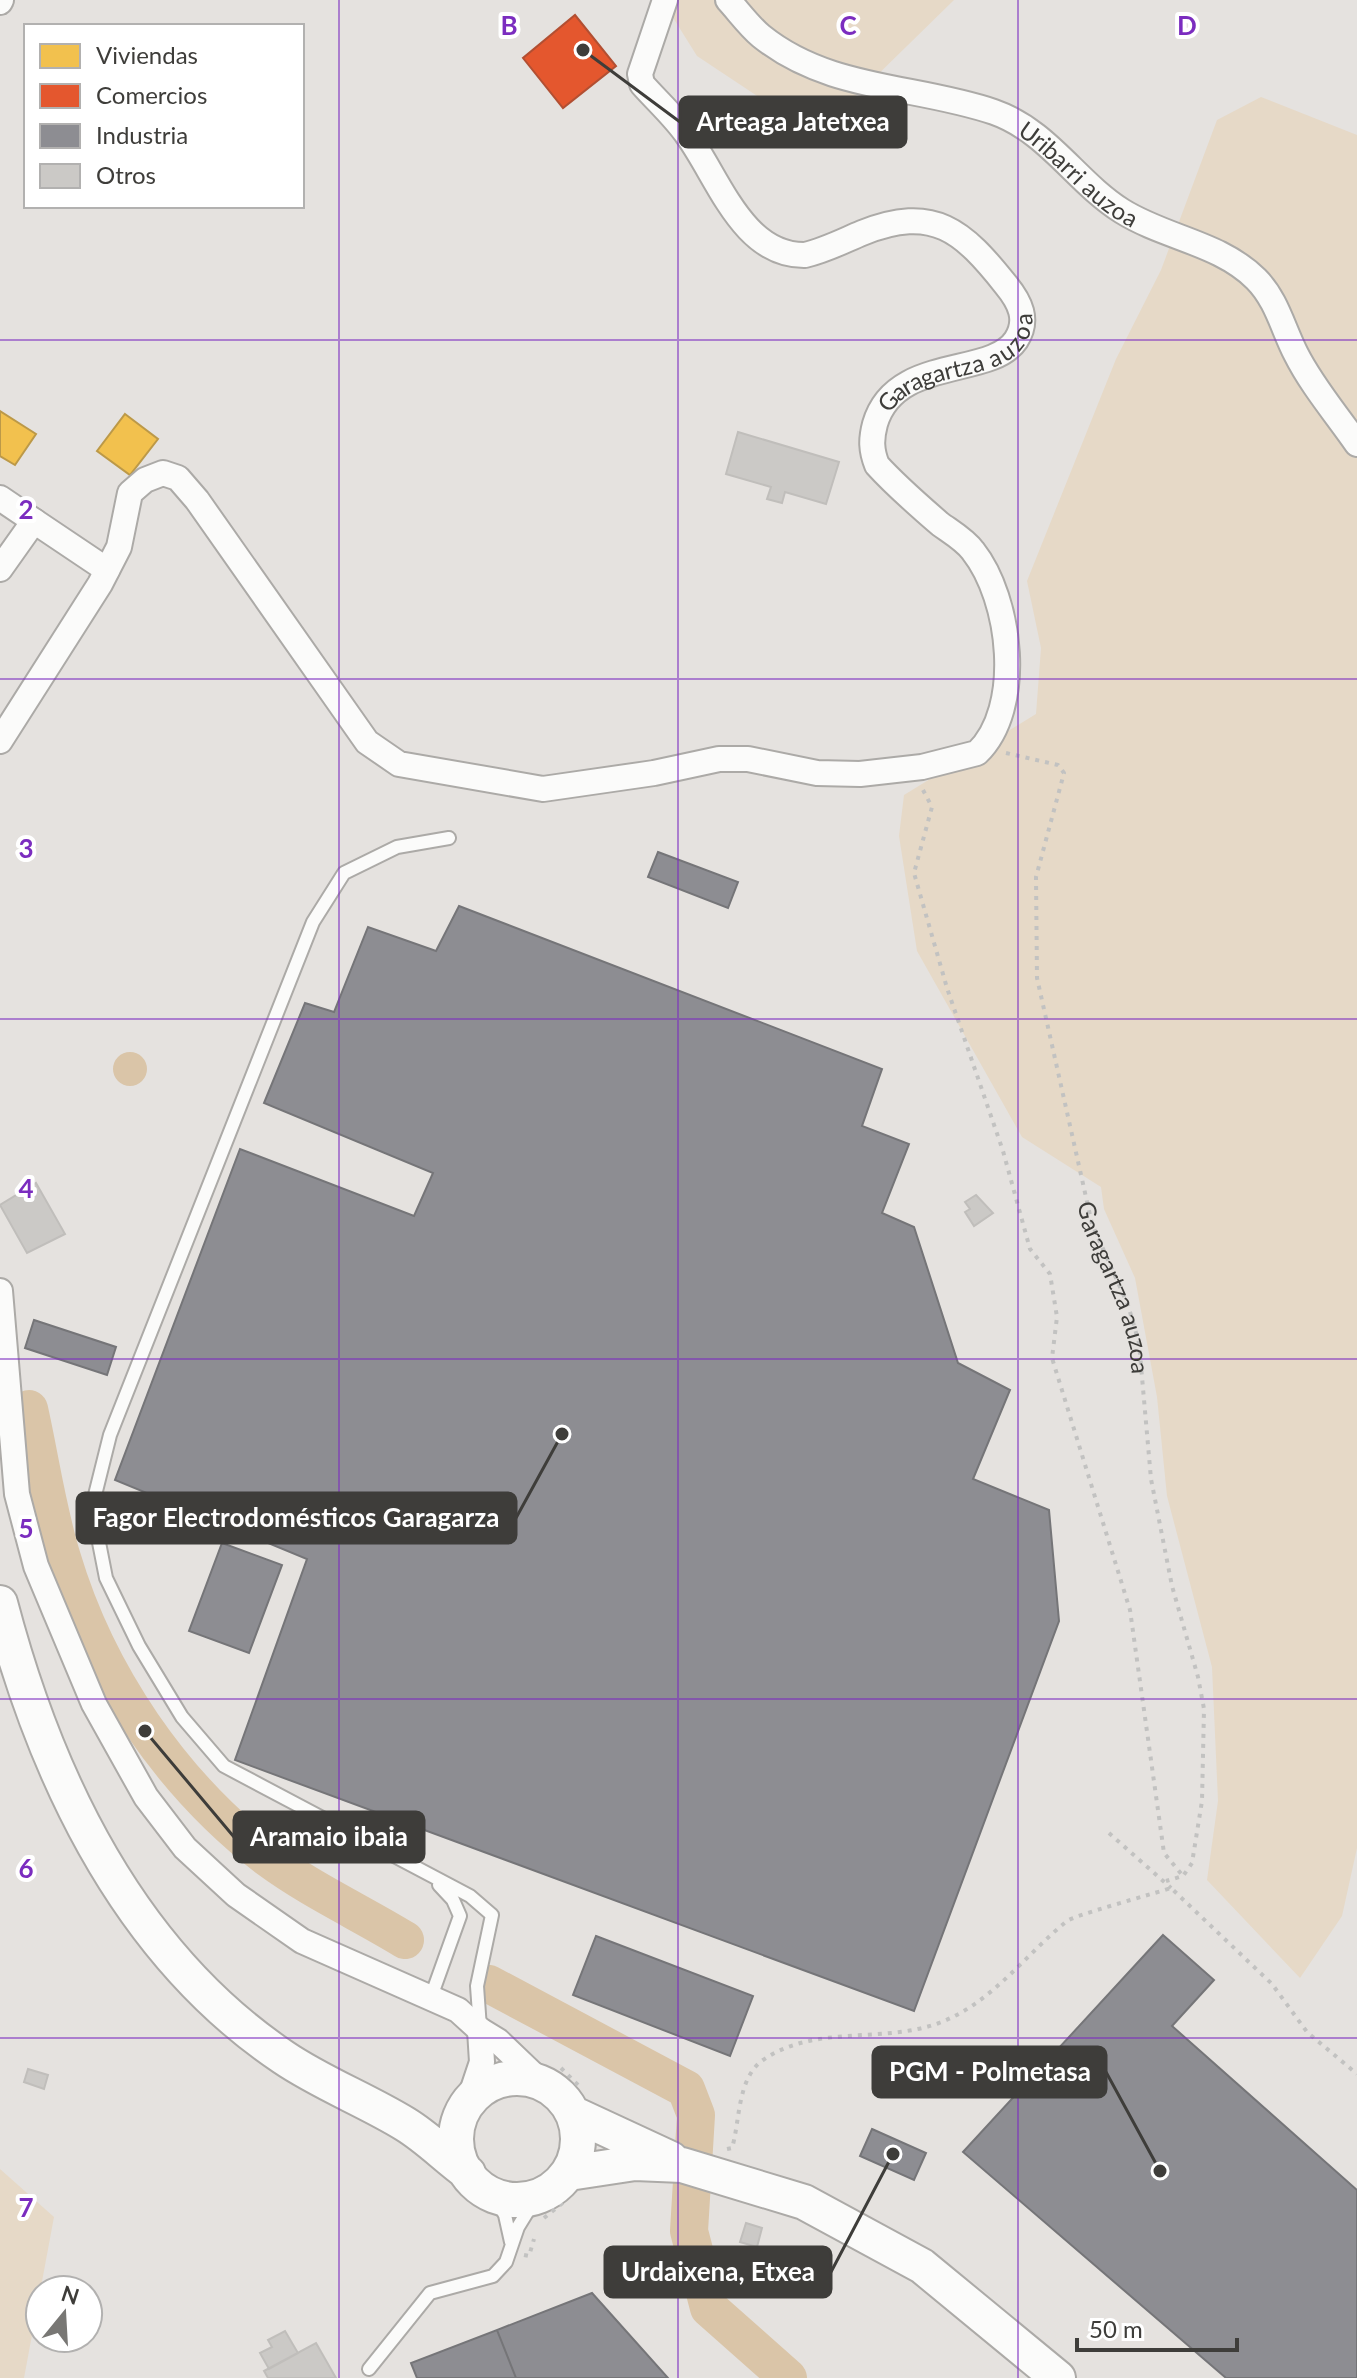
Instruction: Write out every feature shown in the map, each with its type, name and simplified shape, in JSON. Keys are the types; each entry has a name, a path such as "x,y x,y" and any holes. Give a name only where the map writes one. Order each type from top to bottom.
{"main road":[{"path":"0,1603 18,1671 39,1729 62,1782 117,1887 189,1980 283,2058 381,2110 428,2140 480,2183 523,2200 537,2210 557,2186 635,2163 724,2164 804,2202 922,2266 1058,2378"},
{"path":"480,2183 456,2144 465,2108 488,2084 548,2073 558,2093 578,2101 681,2164"},
{"path":"572,2184 579,2133 578,2101"},
{"path":"381,2110 419,2117 465,2108"}],"street":[{"name":"Garagartza auzoa","path":"665,0 643,63 642,84 687,134 760,242 792,255 805,255 883,227 908,221 933,222 963,237 1016,297 1023,314 1022,328 1007,351 914,380 891,395 878,415 872,436 871,451 877,465 971,548 988,572 999,601 1006,674 1002,702 996,728 977,753"},
{"name":"Uribarri auzoa","path":"728,0 760,35 825,73 995,113 1032,130 1120,210 1236,262 1258,281 1278,311 1297,355 1357,444"},
{"path":"0,741 107,570 119,547 130,493 145,480 163,473 178,478 240,559 367,742 399,764 543,789 736,758 817,773 860,774 911,769 977,753"},
{"path":"0,498 107,570"},
{"path":"0,569 34,521"},
{"path":"0,1291 17,1494 36,1566 94,1704 146,1797 185,1848 236,1895 302,1941 458,2010 480,2030 548,2073"},
{"path":"465,2108 482,2062 480,2030"}],"lane":[{"path":"449,838 397,847 344,873 313,922 110,1435 92,1507 106,1578 139,1646 182,1717 224,1766 470,1896 492,1915 477,1986 480,2030"},
{"path":"431,1997 460,1916 453,1900 435,1879"},
{"path":"480,2183 505,2215 510,2247"},
{"path":"369,2369 430,2293 493,2276 506,2262 510,2247 537,2210"}],"path":[{"name":"Garagartza auzoa","path":"977,753 1038,759 1058,765 1064,773 1036,877 1037,978 1092,1224 1128,1305 1139,1343 1153,1494 1172,1586 1200,1687 1205,1749 1202,1801 1192,1863 1183,1876"},
{"path":"911,769 932,807 914,873 947,988 1003,1151 1030,1249 1050,1274 1057,1317 1052,1358 1130,1610 1164,1853 1183,1876 1166,1881"},
{"path":"1109,1833 1166,1881 1272,1984 1307,2032 1357,2074"},
{"path":"724,2164 738,2129 737,2104 760,2061 802,2040 868,2035 939,2023 987,1995 1070,1919 1171,1888"},
{"path":"548,2073 578,2101"},
{"path":"537,2210 572,2184"},
{"path":"510,2247 529,2256 536,2232"}],"shaded area":[{"path":"662,0 954,0 816,135 697,56"},
{"path":"1261,97 1357,135 1357,1848 1342,1916 1300,1978 1207,1880 1218,1801 1212,1667 1167,1496 1157,1397 1135,1278 1104,1209 1101,1187 1022,1137 917,951 899,836 904,795 1036,714 1041,648 1027,581 1116,359 1161,270 1217,120"},
{"path":"130,1052 142,1057 147,1069 142,1081 130,1086 118,1081 113,1069 118,1057"},
{"path":"0,2169 54,2217 43,2274 24,2274 24,2354 28,2354 24,2378 0,2378"}],"building: Viviendas":[{"path":"0,411 36,434 15,465 0,456"},
{"path":"125,414 158,439 130,475 97,451"}],"building: Comercios":[{"path":"575,15 616,66 563,108 523,58"}],"building: Industria":[{"path":"658,852 738,882 728,908 648,877"},
{"path":"459,906 882,1069 862,1126 909,1144 882,1213 914,1227 958,1363 1010,1390 973,1479 1049,1510 1059,1621 914,2011 235,1760 307,1559 115,1480 240,1149 414,1216 433,1173 264,1103 305,1003 334,1012 368,927 436,951"},
{"path":"34,1320 116,1347 107,1375 25,1348"},
{"path":"222,1543 282,1565 249,1653 189,1631"},
{"path":"1163,1935 1214,1980 1172,2026 1357,2190 1357,2378 1226,2378 963,2152"},
{"path":"596,1936 753,1996 730,2056 573,1995"},
{"path":"872,2129 926,2153 914,2180 860,2156"},
{"path":"592,2293 668,2378 516,2378 497,2330"},
{"path":"497,2330 516,2378 417,2378 411,2363"}],"building: Otros":[{"path":"738,432 839,462 826,504 785,492 782,503 767,499 771,487 726,474"},
{"path":"36,1183 65,1234 27,1253 0,1205"},
{"path":"976,1195 993,1213 974,1226 965,1212 970,1209 965,1202"},
{"path":"28,2069 48,2075 44,2089 24,2082"},
{"path":"746,2223 762,2228 757,2247 740,2242"},
{"path":"285,2331 298,2353 269,2369 260,2353 272,2347 268,2340"},
{"path":"316,2343 336,2378 268,2378 264,2371"}],"waterway":[{"path":"29,1409 52,1521 77,1601 95,1644 142,1725 201,1797 269,1859 405,1940"},
{"path":"489,1984 686,2089 696,2115 689,2231 709,2308 788,2378"}],"place":[{"name":"Arteaga Jatetxea","path":"583,50"},
{"name":"Fagor Electrodomésticos Garagarza","path":"562,1434"},
{"name":"Aramaio ibaia","path":"145,1731"},
{"name":"Urdaixena, Etxea","path":"893,2154"},
{"name":"PGM - Polmetasa","path":"1160,2171"}]}
